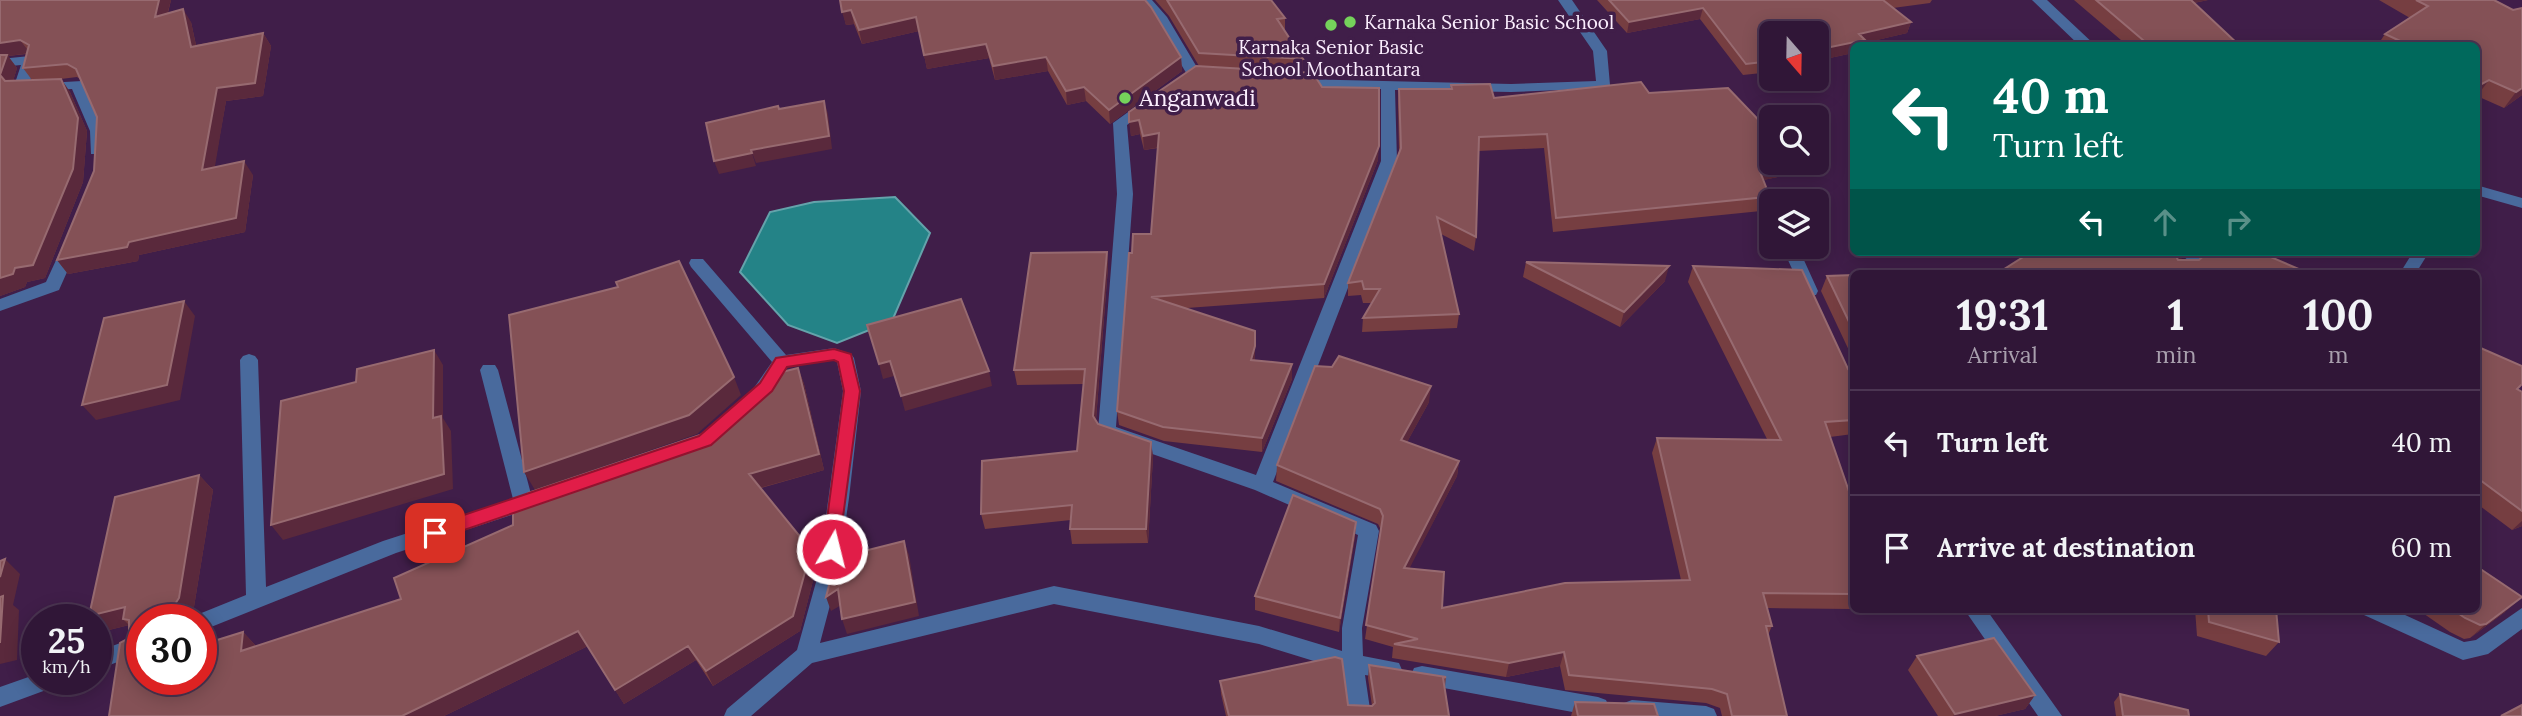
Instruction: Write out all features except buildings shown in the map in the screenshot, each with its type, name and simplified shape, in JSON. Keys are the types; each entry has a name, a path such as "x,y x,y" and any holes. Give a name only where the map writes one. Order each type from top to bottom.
{"street":[{"path":"1145,0 1160,17 1188,76 1219,75"},
{"path":"1283,81 1511,88 1603,85 1600,51 1565,0"},
{"path":"2039,0 2085,42"},
{"path":"0,63 30,60 20,89 77,84 97,131 94,170"},
{"path":"1262,485 1389,161 1388,85"},
{"path":"1162,94 1120,123 1125,194 1107,430 1262,485 1369,531 1352,628 1353,664 1360,716"},
{"path":"2480,191 2522,203"},
{"path":"0,305 53,286 77,227"},
{"path":"2180,270 2199,256"},
{"path":"1795,259 1817,306"},
{"path":"697,263 782,362"},
{"path":"746,405 766,387 782,362 834,354 845,358 852,391 828,575 806,655"},
{"path":"249,360 256,602"},
{"path":"489,370 524,504"},
{"path":"217,616 390,547 563,491"},
{"path":"735,716 806,655 1054,595 1259,635 1353,664 1490,686 1574,705 1706,716"},
{"path":"1978,613 2051,716"},
{"path":"2380,613 2463,651 2481,648 2522,617"},
{"path":"0,697 21,689"}],"shaded area":[{"path":"895,197 930,233 892,321 837,343 788,325 740,272 770,212 814,202"}],"place":[{"name":"Karnaka Senior Basic School","path":"1350,22"},
{"name":"Karnaka Senior Basic School Moothantara","path":"1331,25"},
{"name":"Anganwadi","path":"1125,98"}],"route":[{"path":"435,533 705,440 766,387 782,362 834,354 845,358 852,391 832,549"}]}
